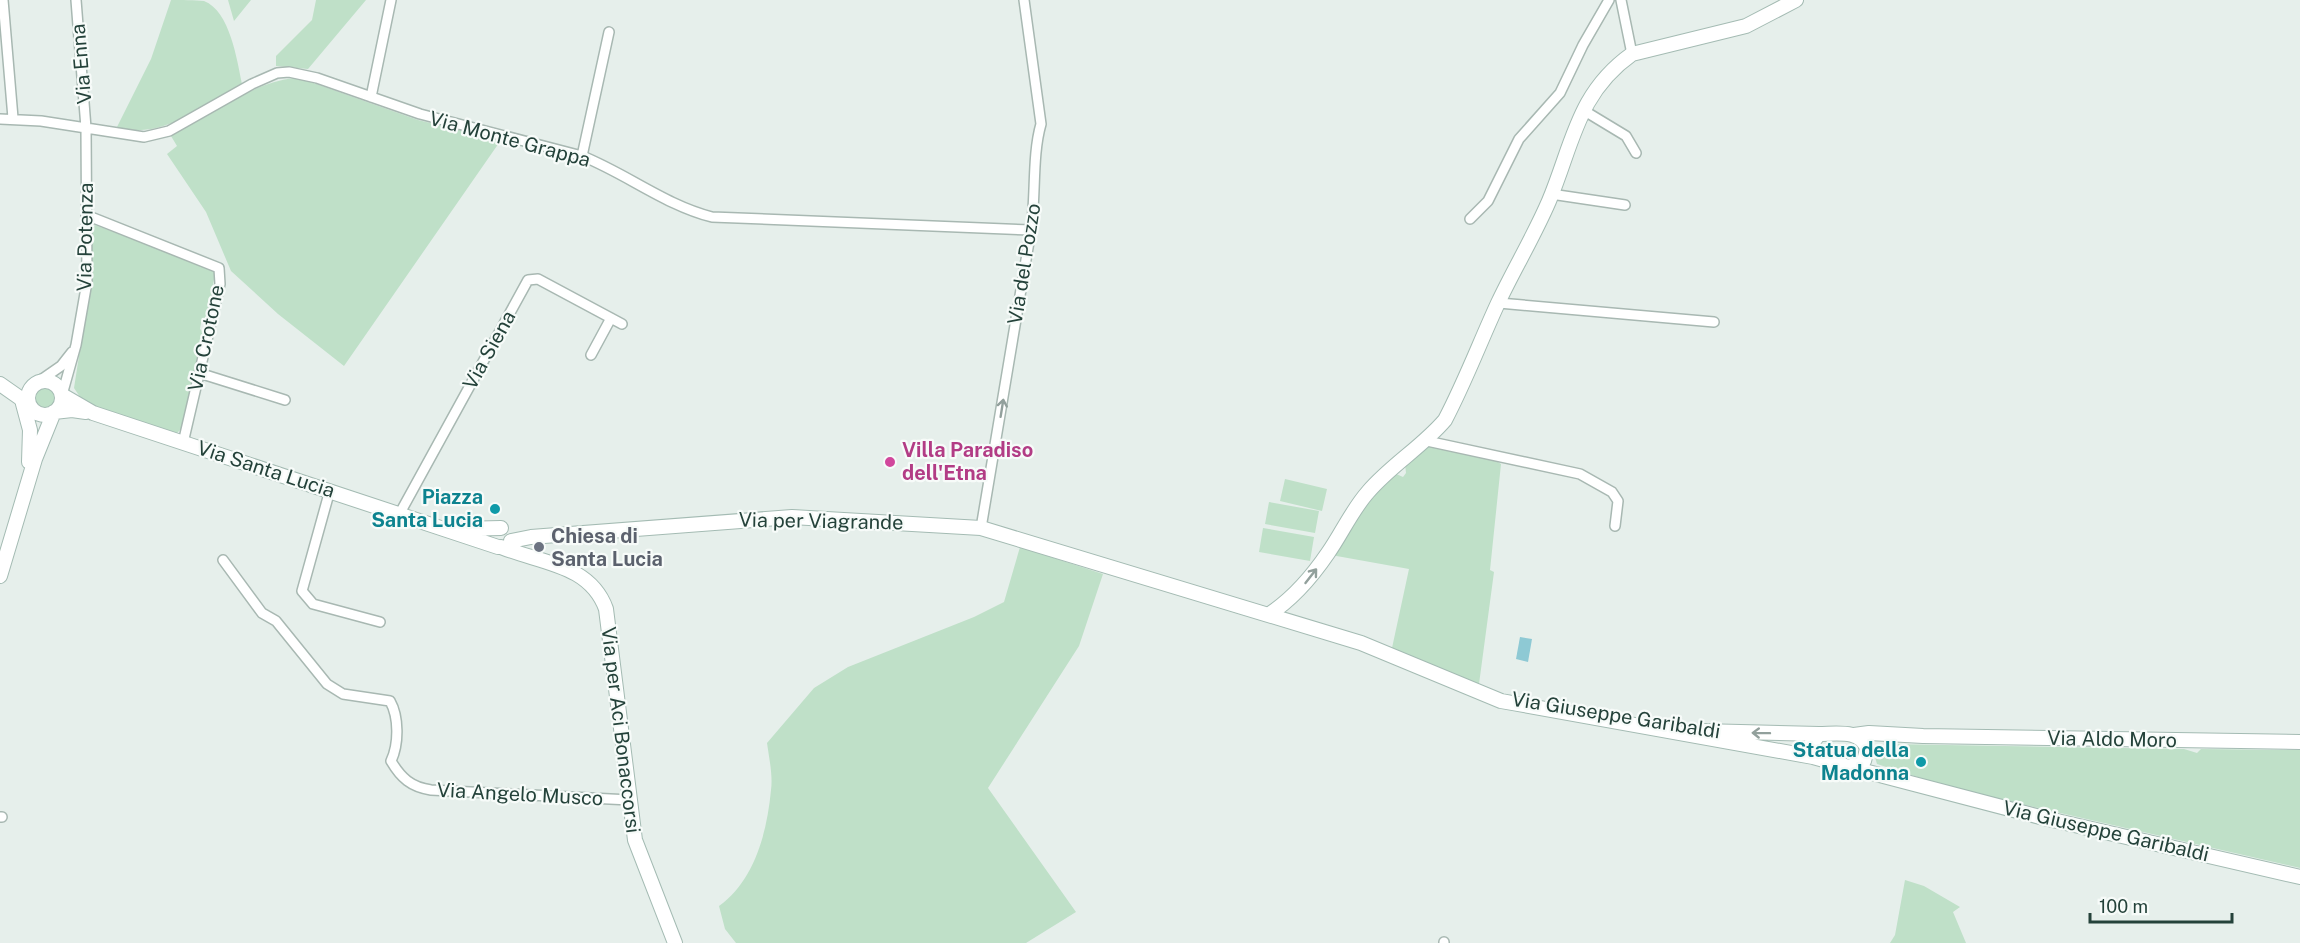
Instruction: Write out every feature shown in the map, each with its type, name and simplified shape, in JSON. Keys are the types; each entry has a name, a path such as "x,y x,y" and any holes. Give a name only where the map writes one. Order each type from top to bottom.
{"main road":[{"path":"1268,615 1291,600 1328,555 1369,491 1427,441 1445,420 1551,194 1568,153 1576,121 1599,85 1617,65 1632,54 1746,26 1796,0"},
{"path":"0,382 53,383 62,395 93,413"},
{"path":"0,382 26,408 43,415 72,410 93,413"},
{"path":"27,485 30,444 27,395 38,382"},
{"path":"0,576 27,485 54,412 61,405 62,395"},
{"name":"Via Santa Lucia","path":"93,413 439,527 505,540"},
{"name":"Via per Viagrande","path":"505,540 792,517 957,524 981,528 1106,566"},
{"name":"Via per Aci Bonaccorsi","path":"505,540 528,557 578,573 601,595 606,609 630,800 640,856 675,943"},
{"name":"Via Giuseppe Garibaldi","path":"1106,566 1361,643 1501,701 1604,722 1813,758 1913,782 2044,818 2300,877"},
{"name":"Via Giuseppe Garibaldi","path":"1484,695 1710,732 1854,735 1869,733 1923,736"},
{"path":"1813,758 1809,746 1819,734"},
{"path":"1854,735 1865,742 1867,754 1876,767 1913,782"},
{"path":"1849,767 1858,765 1867,754 1884,741 1923,736"},
{"name":"Via Aldo Moro","path":"1923,736 2300,742"}],"street":[{"path":"3,0 13,118"},
{"name":"Via Enna","path":"76,0 86,128"},
{"path":"371,97 391,0"},
{"name":"Via del Pozzo","path":"981,528 1035,201 1037,138 1041,124 1024,0"},
{"path":"1470,219 1488,201 1519,139 1560,93 1582,45 1609,0"},
{"path":"1620,0 1632,54"},
{"path":"582,156 609,32"},
{"name":"Via Monte Grappa","path":"0,118 86,128 129,137 156,135 175,129 264,78 289,72 304,73 420,114 582,156 607,166 685,210 712,217 1031,230"},
{"path":"1583,110 1626,136 1636,153"},
{"name":"Via Potenza","path":"62,395 76,345 87,282 86,128"},
{"path":"1551,194 1625,206"},
{"name":"Via Crotone","path":"86,215 219,268 220,284 183,442"},
{"name":"Via Siena","path":"400,513 528,280 538,279 622,324"},
{"path":"1498,303 1714,322"},
{"path":"591,355 611,318"},
{"path":"38,382 61,366 76,345"},
{"path":"199,373 285,400"},
{"path":"1427,441 1580,474 1612,492 1618,501 1615,525"},
{"path":"330,490 302,591 313,604 380,622"},
{"name":"Via Angelo Musco","path":"223,560 262,613 276,621 327,684 343,694 390,701 393,707 397,740 391,761 400,775 410,784 431,790 630,800"}],"green space":[{"path":"171,0 204,1 213,6 231,37 242,84 197,111 166,125 133,130 117,127 151,59"},
{"path":"228,0 251,0 234,21"},
{"path":"316,0 366,0 308,69 276,66 276,56 312,20"},
{"path":"293,78 305,80 418,120 501,140 344,366 278,314 231,271 206,212 167,154 177,146 171,136 246,93 277,81"},
{"path":"95,225 212,269 215,274 206,321 201,323 200,329 203,332 182,428 177,433 84,403 74,388 91,279 91,229"},
{"path":"44,385 53,389 57,398 53,407 44,411 35,407 31,398 35,389"},
{"path":"1426,446 1495,460 1501,464 1490,570 1494,572 1479,684 1392,648 1409,569 1331,555 1361,506 1394,473 1403,477 1406,473 1405,464"},
{"path":"1285,479 1327,489 1322,511 1280,501"},
{"path":"1269,502 1319,511 1315,533 1265,524"},
{"path":"1263,528 1314,537 1310,561 1259,552"},
{"path":"1020,547 1103,574 1079,646 988,788 1076,912 1026,943 736,943 725,929 719,906 742,883 757,854 762,838 771,784 767,743 814,688 848,667 974,617 1004,602"},
{"path":"1886,744 2184,749 2197,753 2201,749 2300,750 2300,868 1952,788 1877,764 1874,754"},
{"path":"1905,880 1924,886 1960,907 1953,912 1966,943 1890,943 1895,935"}],"water":[{"path":"1520,637 1532,639 1528,662 1516,659"}],"place":[{"name":"Villa Paradiso dell'Etna","path":"890,462"},
{"name":"Piazza Santa Lucia","path":"495,509"},
{"name":"Chiesa di Santa Lucia","path":"539,547"},
{"name":"Statua della Madonna","path":"1921,762"}]}
